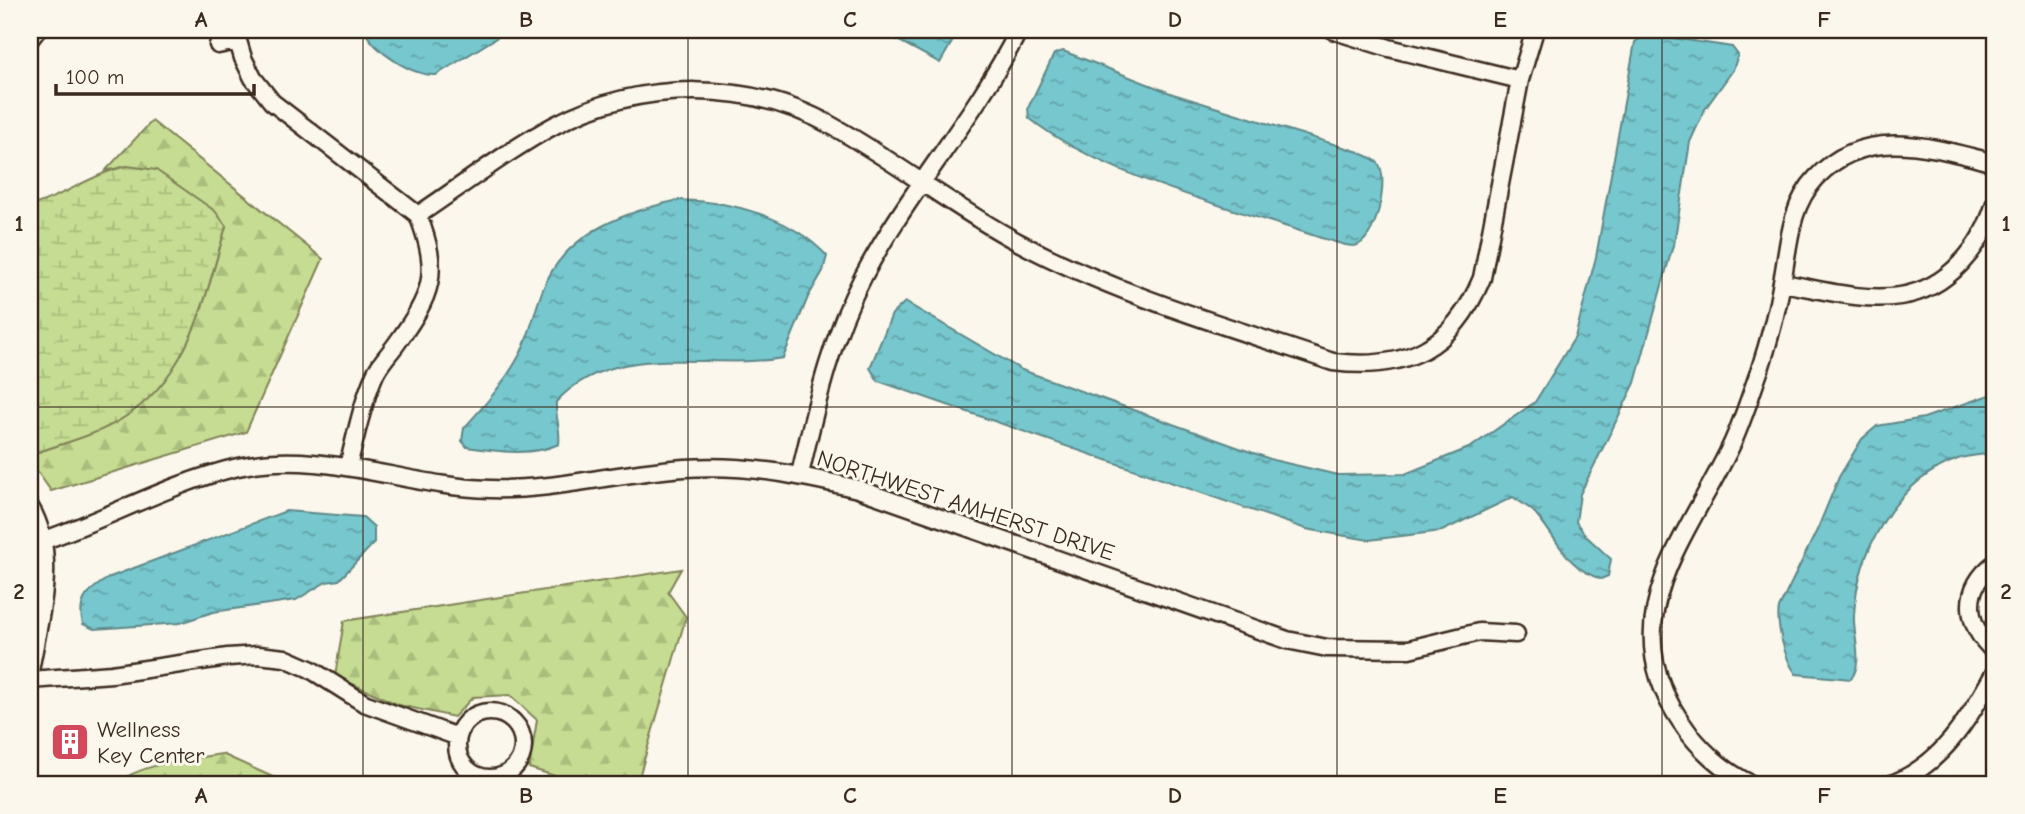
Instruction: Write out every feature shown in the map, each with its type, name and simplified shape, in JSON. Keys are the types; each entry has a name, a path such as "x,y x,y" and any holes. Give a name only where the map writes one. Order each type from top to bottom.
{"street":[{"path":"30,39 37,30"},
{"path":"800,474 821,381 839,325 864,275 969,117 1019,30"},
{"path":"1332,30 1390,48 1520,80"},
{"path":"418,215 555,125 635,96 682,92 729,93 786,105 833,126 1017,241 1130,295 1333,362 1365,366 1390,364 1418,355 1450,332 1471,307 1482,278 1520,80 1535,30"},
{"path":"218,45 238,36 253,78 272,102 418,215 429,243 431,275 428,297 376,371 348,466"},
{"path":"1751,784 1713,759 1688,733 1668,704 1658,676 1653,636 1661,580 1672,551 1732,443 1766,349 1782,283 1790,226 1800,202 1816,178 1847,155 1872,145 1915,144 1995,163"},
{"path":"1782,283 1864,296 1900,296 1927,286 1960,265 1977,245 1995,203"},
{"name":"NORTHWEST AMHERST DRIVE","path":"37,543 161,493 239,467 291,461 348,466 425,484 492,489 684,468 731,467 800,474 858,489 1287,640 1327,648 1409,649 1479,632 1516,634"},
{"path":"30,507 37,543 39,621 30,671"},
{"path":"1995,563 1975,587 1971,608 1980,638 1995,652"},
{"path":"30,680 112,674 228,657 258,655 285,658 310,669 364,704 458,737"},
{"path":"1892,784 1920,779 1950,742 1995,672"},
{"path":"491,712 502,714 519,728 523,738 520,760 503,775 481,780 465,765 457,747 458,737 470,718 491,712"}],"green space":[{"path":"152,121 323,259 246,432 51,491 30,461 30,455 89,435 120,420 144,402 163,381 179,358 202,309 226,226 127,166 105,171"},
{"path":"127,166 156,170 215,211 226,226 202,308 179,359 144,403 99,431 30,455 30,206 102,174"},
{"path":"681,569 668,592 686,617 637,784 581,784 529,768 537,720 510,695 473,697 454,717 399,705 335,676 344,621"},
{"path":"222,754 288,784 115,784 153,766"}],"water":[{"path":"364,30 509,30 436,75 416,71 395,61 369,38"},
{"path":"879,30 959,30 940,63"},
{"path":"1647,34 1732,47 1738,55 1733,70 1705,109 1690,142 1675,238 1635,383 1580,494 1576,522 1586,536 1611,559 1608,576 1601,579 1579,568 1535,513 1513,497 1442,531 1369,540 1306,529 878,381 870,368 892,314 905,302 1022,370 1273,460 1338,475 1405,474 1471,447 1535,402 1575,337 1596,257 1635,42"},
{"path":"1063,51 1173,94 1359,152 1374,160 1381,171 1382,182 1379,209 1369,234 1354,246 1321,238 1130,174 1059,139 1029,118 1028,108 1054,54"},
{"path":"679,200 719,204 759,213 796,231 827,256 823,271 808,297 783,358 634,363 606,370 579,382 556,402 559,444 525,452 467,447 462,441 464,428 501,384 519,356 543,289 557,263 571,248 603,226 640,210"},
{"path":"1995,393 1995,453 1958,459 1936,469 1898,501 1872,544 1857,592 1854,624 1857,665 1851,679 1796,674 1782,642 1779,608 1818,528 1839,477 1862,439 1877,426 1924,418"},
{"path":"286,511 363,517 374,527 374,543 339,580 326,582 296,600 213,612 180,623 94,629 83,624 83,601 96,586 110,577"}],"place":[{"name":"Wellness Key Center","path":"70,742"}]}
